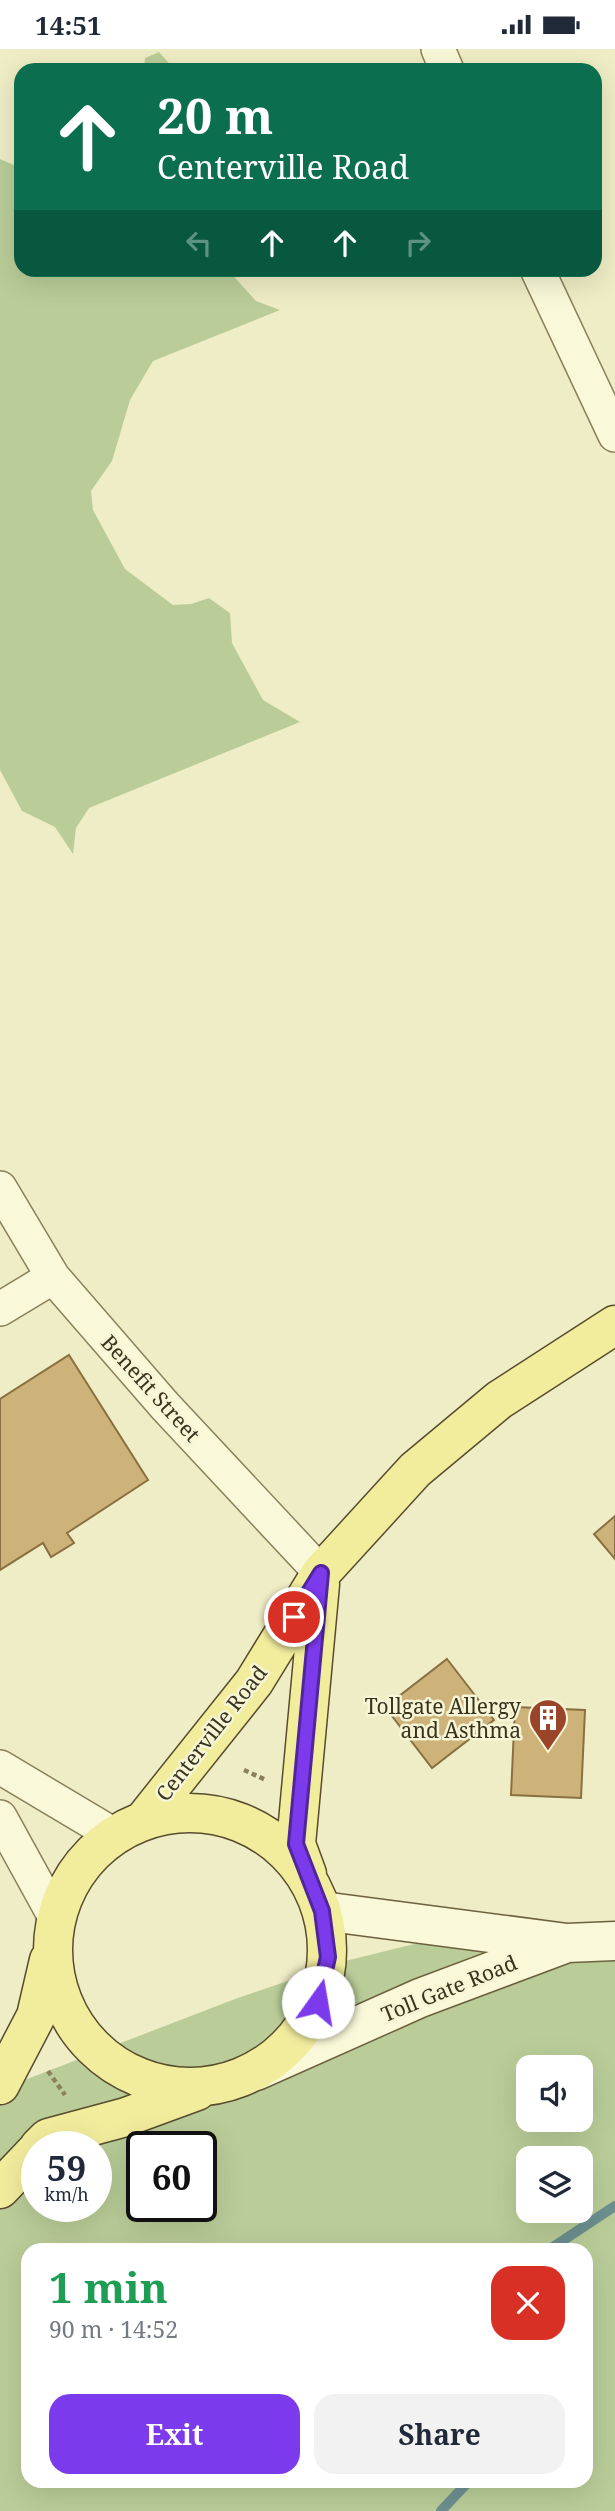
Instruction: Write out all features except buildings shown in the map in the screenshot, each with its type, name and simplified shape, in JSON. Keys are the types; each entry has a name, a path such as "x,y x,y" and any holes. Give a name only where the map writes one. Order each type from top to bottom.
{"main road":[{"name":"Centerville Road","path":"0,2085 36,2016 53,1934 68,1885 88,1857 129,1827 254,1682 321,1573 425,1461 499,1400 615,1325"},
{"path":"74,2131 126,2117 256,2071 293,2042 318,2002 328,1957 316,1895 296,1844 321,1573"},
{"path":"129,1827 191,1812 238,1820 279,1844 316,1895"},
{"name":"Toll Gate Road","path":"316,1895 567,1943 615,1941"},
{"path":"53,1934 59,1997 83,2037 118,2068 162,2085 208,2087"},
{"name":"Toll Gate Road","path":"256,2071 420,1998 567,1943"},
{"path":"0,2189 21,2167"}],"street":[{"path":"541,277 615,435"},
{"name":"Benefit Street","path":"0,1188 53,1277 165,1406 321,1573"},
{"path":"0,1309 53,1277"},
{"path":"0,1767 129,1827"},
{"path":"0,1817 53,1934"}],"path":[{"path":"244,1770 269,1781"},
{"path":"44,2065 72,2105"}],"green space":[{"path":"159,52 169,63 145,63 145,58"},
{"path":"0,159 14,165 14,277 234,277 256,301 280,310 153,361 130,400 112,461 91,491 93,510 125,569 173,605 191,604 209,598 230,613 232,643 263,700 300,722 89,808 76,828 73,854 55,827 22,811 0,770"},
{"path":"615,1925 615,2511 0,2511 0,2093 22,2081 235,1999 349,1960 431,1940"}],"waterway":[{"path":"559,2243 615,2206"},
{"path":"441,2511 462,2488"}],"place":[{"name":"Tollgate Allergy and Asthma","path":"548,1752"}],"route":[{"path":"294,1617 321,1573 296,1844 322,1911 328,1957 318,2002"}]}
